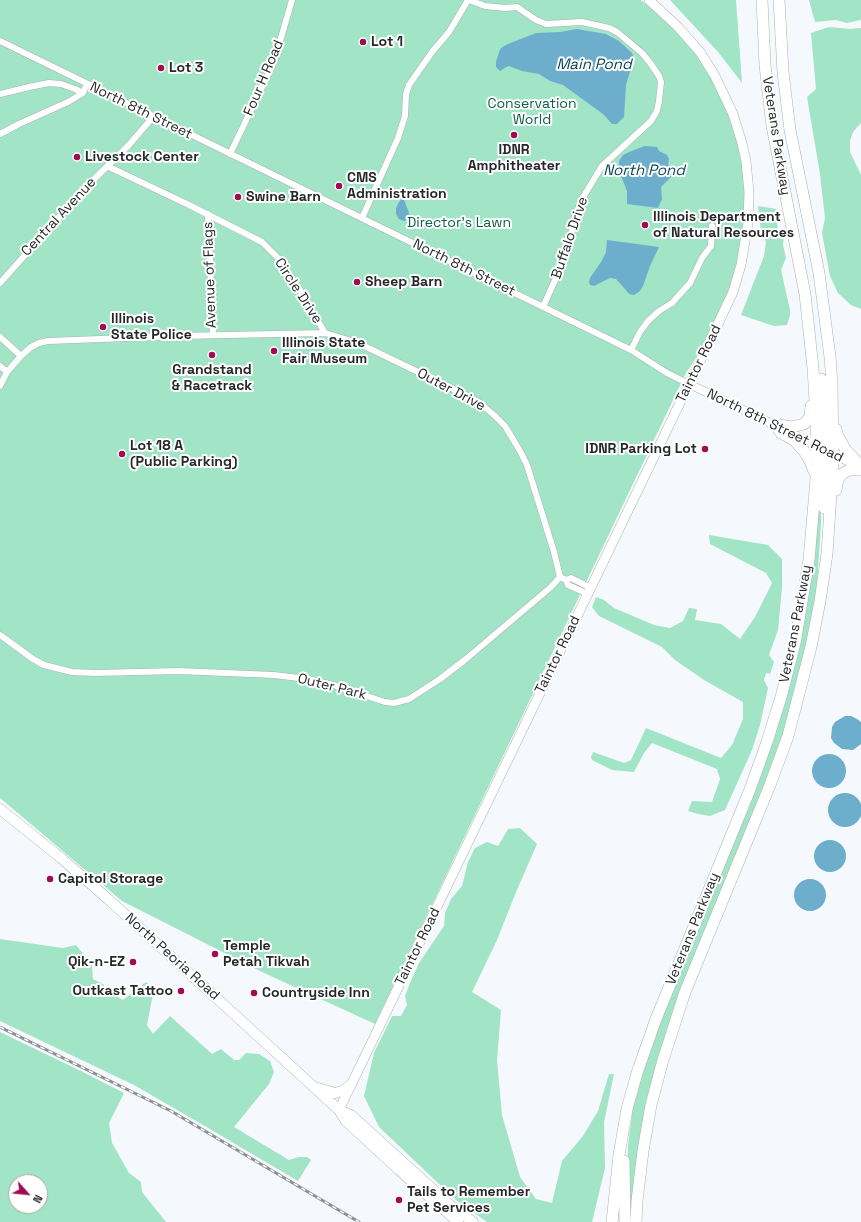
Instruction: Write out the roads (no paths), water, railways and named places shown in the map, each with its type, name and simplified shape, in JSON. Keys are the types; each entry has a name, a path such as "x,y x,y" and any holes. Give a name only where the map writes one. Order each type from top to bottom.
{"highway":[{"name":"Veterans Parkway","path":"612,1222 619,1155 625,1120 637,1073 653,1027 749,792 781,697 795,643 811,542 816,479 816,446 811,340 804,287 772,126 765,65 762,0"},
{"name":"Veterans Parkway","path":"636,1222 643,1151 651,1105 662,1060 686,992 780,760 807,666 820,601 826,559 831,506 833,455 833,408 830,357 819,273 793,146 785,92 780,42 779,0"},
{"path":"809,322 814,332 826,437 833,455"},
{"path":"774,425 798,426 804,424 810,417 808,355 811,340"},
{"path":"816,446 820,452 823,463 824,504 822,558 826,559 832,541 838,479 845,472 861,468 843,446 837,434 833,408"},
{"path":"774,425 780,433 794,440 804,451 810,461 816,479"},
{"path":"625,1120 625,1222"},
{"path":"608,1222 611,1178 619,1155"}],"main road":[{"name":"Taintor Road","path":"339,1110 728,304 737,281 748,223 749,192 746,161 733,114 722,89 707,62 692,42 678,27 649,0"},
{"name":"North Peoria Road","path":"0,809 82,876 315,1087 339,1110 346,1121 458,1222"},
{"path":"315,1087 336,1092 342,1091 351,1085"},
{"name":"North Peoria Road","path":"339,1110 351,1115 450,1205 473,1222"}],"street":[{"name":"Four H Road","path":"230,154 278,52 292,0"},
{"path":"362,218 398,138 405,116 406,94 409,85 432,52 449,32 469,0"},
{"name":"Buffalo Drive","path":"469,0 485,6 505,8 517,7 536,20 546,24 582,22 609,28 617,32 642,54 651,64 661,82 657,111 651,121 602,166 582,199 574,219 569,249 542,307"},
{"name":"North 8th Street","path":"0,41 631,350 667,373 689,384"},
{"path":"0,94 49,83 61,84 83,93"},
{"path":"0,134 68,102 83,93 87,84"},
{"name":"Central Avenue","path":"0,283 53,222 128,146 153,117"},
{"name":"Circle Drive","path":"107,166 208,214 262,242 271,250 298,286 325,333"},
{"name":"Avenue of Flags","path":"208,214 212,335"},
{"path":"631,350 640,332 648,321 659,311 672,303 690,283 702,258 711,246 712,226"},
{"name":"Outer Drive","path":"21,356 39,342 58,340 325,333 358,343 456,390 481,404 505,426 527,465 563,579"},
{"path":"0,337 21,356 7,372 0,386"},
{"path":"0,366 7,372"},
{"name":"North 8th Street Road","path":"689,384 861,468"},
{"path":"563,579 571,578 590,591"},
{"name":"Outer Park","path":"0,636 33,660 44,665 60,669 86,673 178,671 274,675 306,679 333,685 385,702 394,703 409,699 440,679 551,587 563,579"}],"water":[{"name":"Main Pond","path":"577,29 606,34 619,41 632,53 633,61 626,85 624,117 617,124 612,124 603,114 563,85 550,81 539,74 522,71 509,66 500,71 496,67 496,62 501,48 508,44 536,33 560,32"},
{"name":"North Pond","path":"645,146 657,147 659,151 667,155 669,159 668,165 672,167 673,170 671,177 661,187 662,199 658,208 627,204 627,191 617,166 619,166 619,161 623,155"},
{"path":"403,197 409,213 408,219 404,221 399,219 396,214 396,208"},
{"path":"607,240 659,247 643,286 640,291 634,295 629,294 616,279 610,278 594,286 590,285 590,278 606,252"},
{"path":"845,716 851,716 861,722 861,744 853,750 842,749 834,743 831,738 832,727 835,722"},
{"path":"826,754 832,754 841,759 845,765 845,777 841,783 832,788 826,788 817,783 812,774 812,768 817,759"},
{"path":"842,793 848,793 857,798 861,804 861,816 857,822 848,827 842,827 833,822 828,813 828,807 833,798"},
{"path":"827,840 833,840 843,847 846,856 845,862 839,869 833,872 827,872 817,865 814,859 814,853 821,843"},
{"path":"807,879 813,879 823,886 826,895 825,901 819,908 813,911 807,911 797,904 794,898 794,892 801,882"}],"railway":[{"path":"0,1027 171,1111 359,1222"}],"place":[{"name":"Lot 1","path":"363,42"},
{"name":"Lot 3","path":"161,68"},
{"name":"IDNR Amphitheater","path":"514,135"},
{"name":"Livestock Center","path":"77,157"},
{"name":"CMS Administration","path":"339,186"},
{"name":"Swine Barn","path":"238,197"},
{"name":"Illinois Department of Natural Resources","path":"645,225"},
{"name":"Sheep Barn","path":"357,282"},
{"name":"Illinois State Police","path":"103,327"},
{"name":"Illinois State Fair Museum","path":"274,351"},
{"name":"Grandstand & Racetrack","path":"212,355"},
{"name":"IDNR Parking Lot","path":"705,449"},
{"name":"Lot 18 A (Public Parking)","path":"122,454"},
{"name":"Capitol Storage","path":"50,879"},
{"name":"Temple Petah Tikvah","path":"215,954"},
{"name":"Qik-n-EZ","path":"133,962"},
{"name":"Outkast Tattoo","path":"181,991"},
{"name":"Countryside Inn","path":"254,993"},
{"name":"Tails to Remember Pet Services","path":"399,1200"}],"park label":[{"name":"Conservation World","path":"532,112"},
{"name":"Director's Lawn","path":"459,223"}]}
